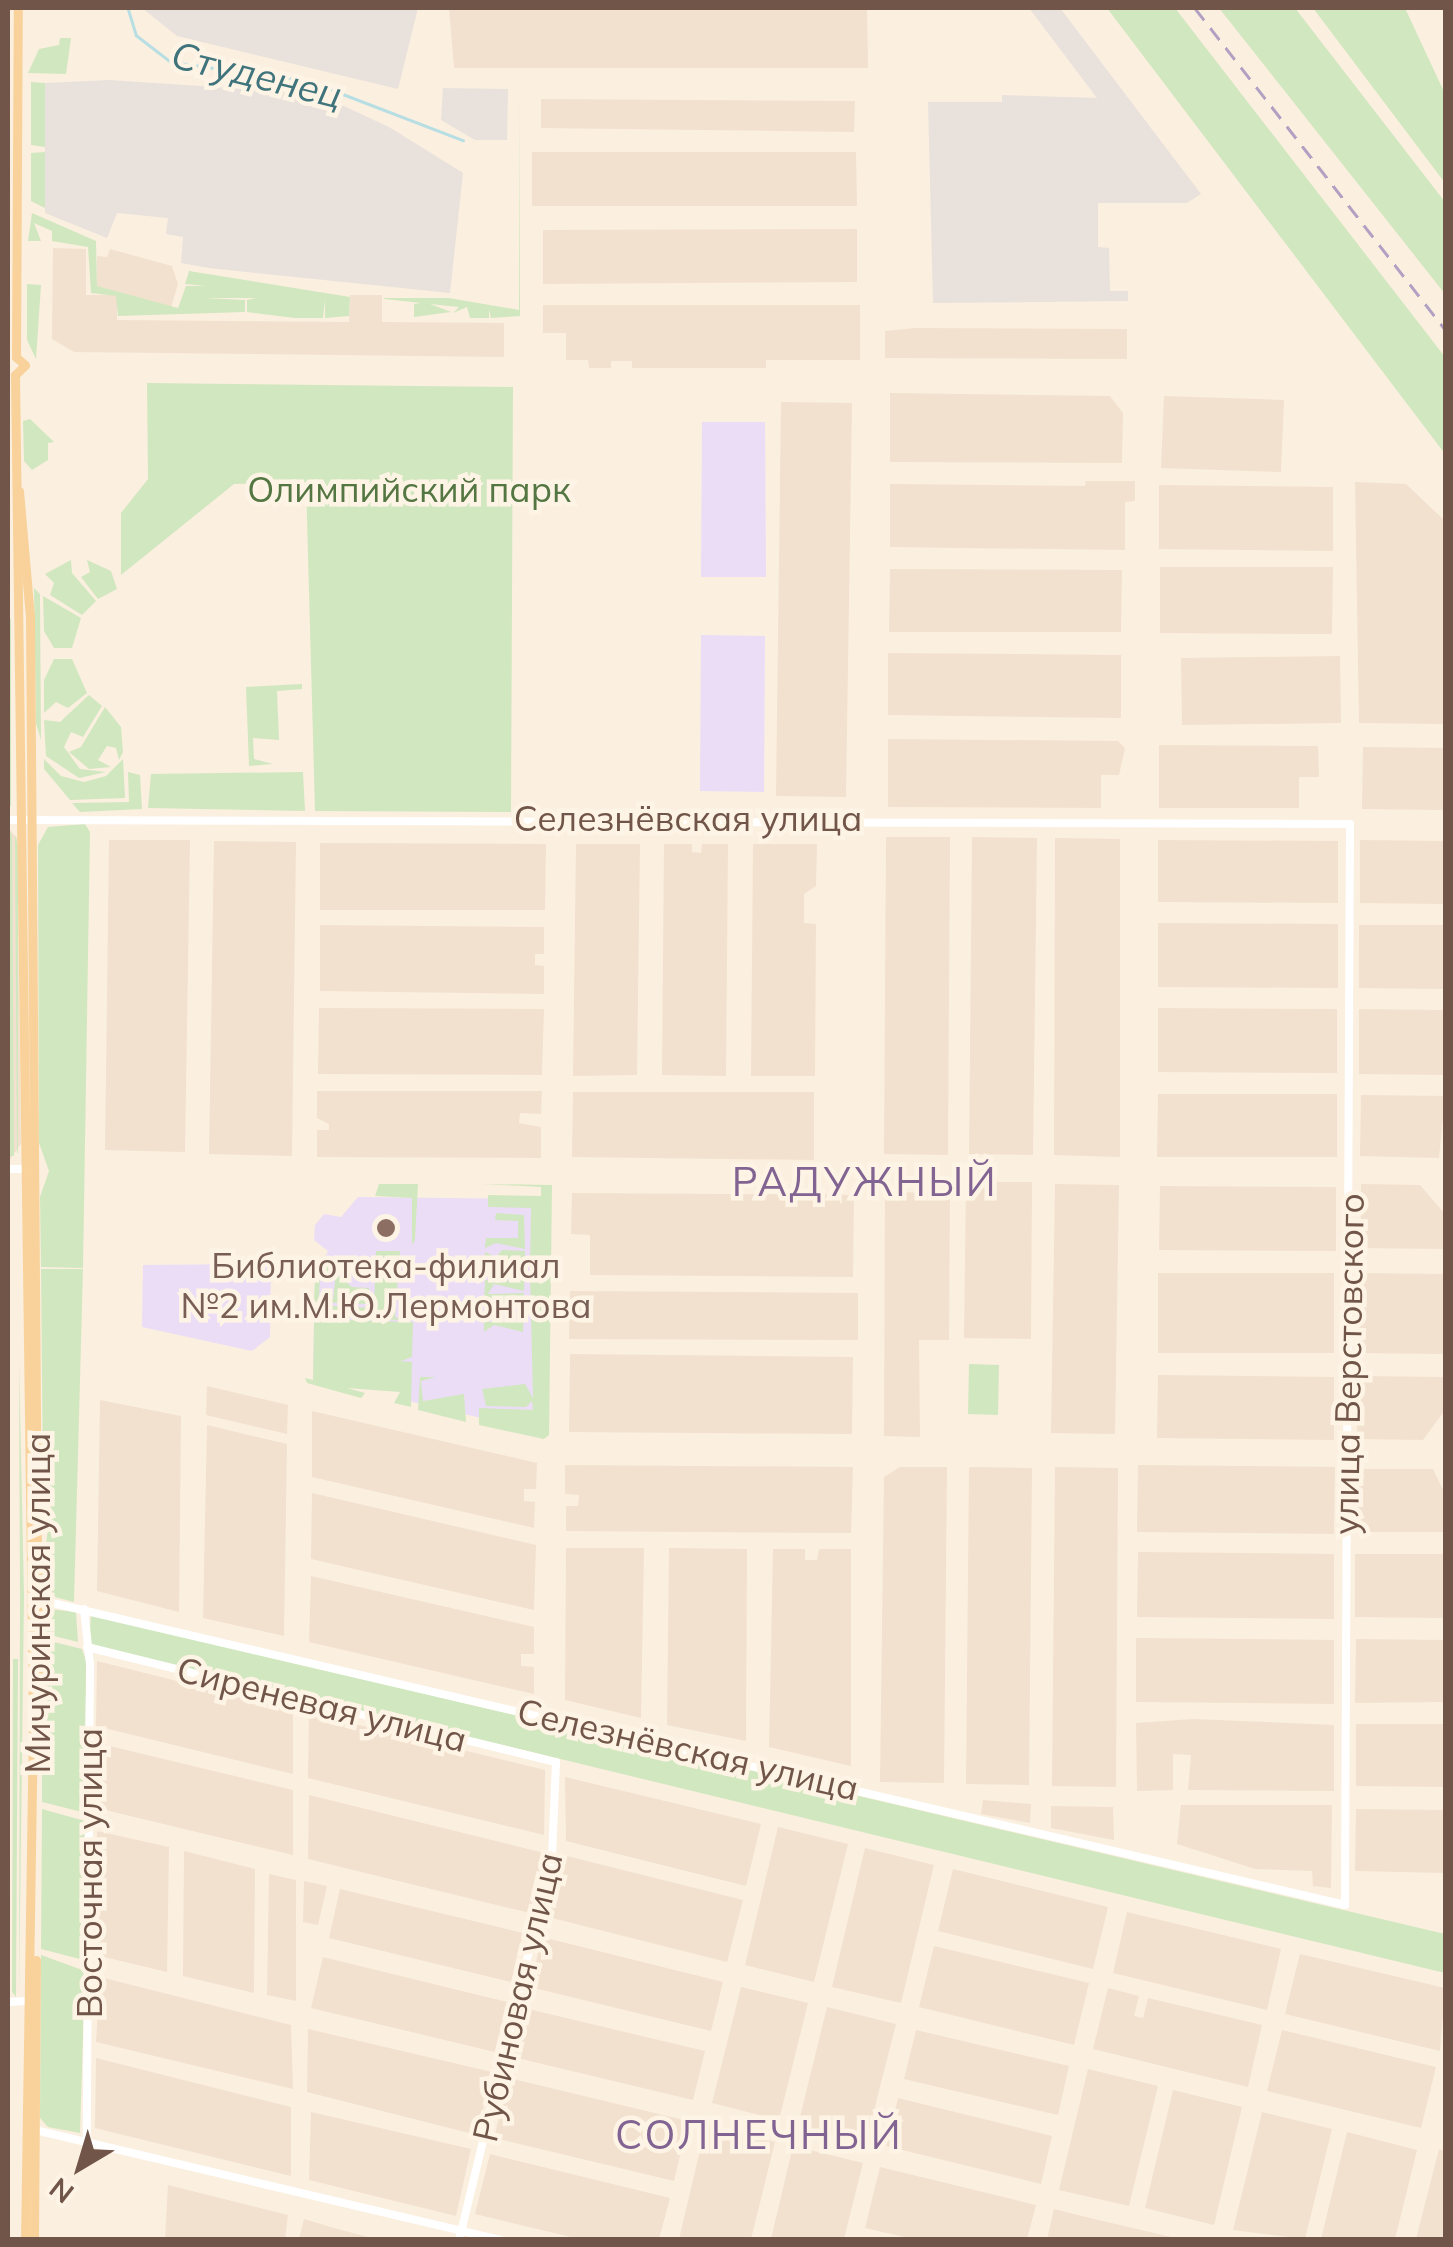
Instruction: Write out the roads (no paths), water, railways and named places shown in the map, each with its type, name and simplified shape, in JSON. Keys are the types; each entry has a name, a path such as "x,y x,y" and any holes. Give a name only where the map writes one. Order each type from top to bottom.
{"main road":[{"name":"Мичуринская улица","path":"18,8 12,366 26,819 34,1599 34,2240"},
{"name":"Мичуринская улица","path":"25,2240 34,1599"}],"street":[{"name":"Селезнёвская улица","path":"8,820 1350,824"},
{"name":"улица Верстовского","path":"1345,1905 1350,824"},
{"path":"8,1168 30,1168"},
{"name":"Селезнёвская улица","path":"34,1599 1345,1905"},
{"name":"Восточная улица","path":"84,1609 87,2138"},
{"name":"Сиреневая улица","path":"87,1647 556,1762"},
{"name":"Рубиновая улица","path":"460,2235 552,1856 556,1762"},
{"path":"8,2002 27,2001"},
{"path":"34,2130 87,2138 460,2235 501,2240"}],"waterway":[{"name":"Студенец","path":"128,8 136,35 171,62 309,81 463,140"}],"railway":[{"path":"1195,8 1446,331"}],"place":[{"name":"Библиотека-филиал №2 им.М.Ю.Лермонтова","path":"386,1228"}],"district":[{"name":"РАДУЖНЫЙ","path":"865,1181"},
{"name":"СОЛНЕЧНЫЙ","path":"759,2134"}],"park label":[{"name":"Олимпийский парк","path":"409,489"}]}
